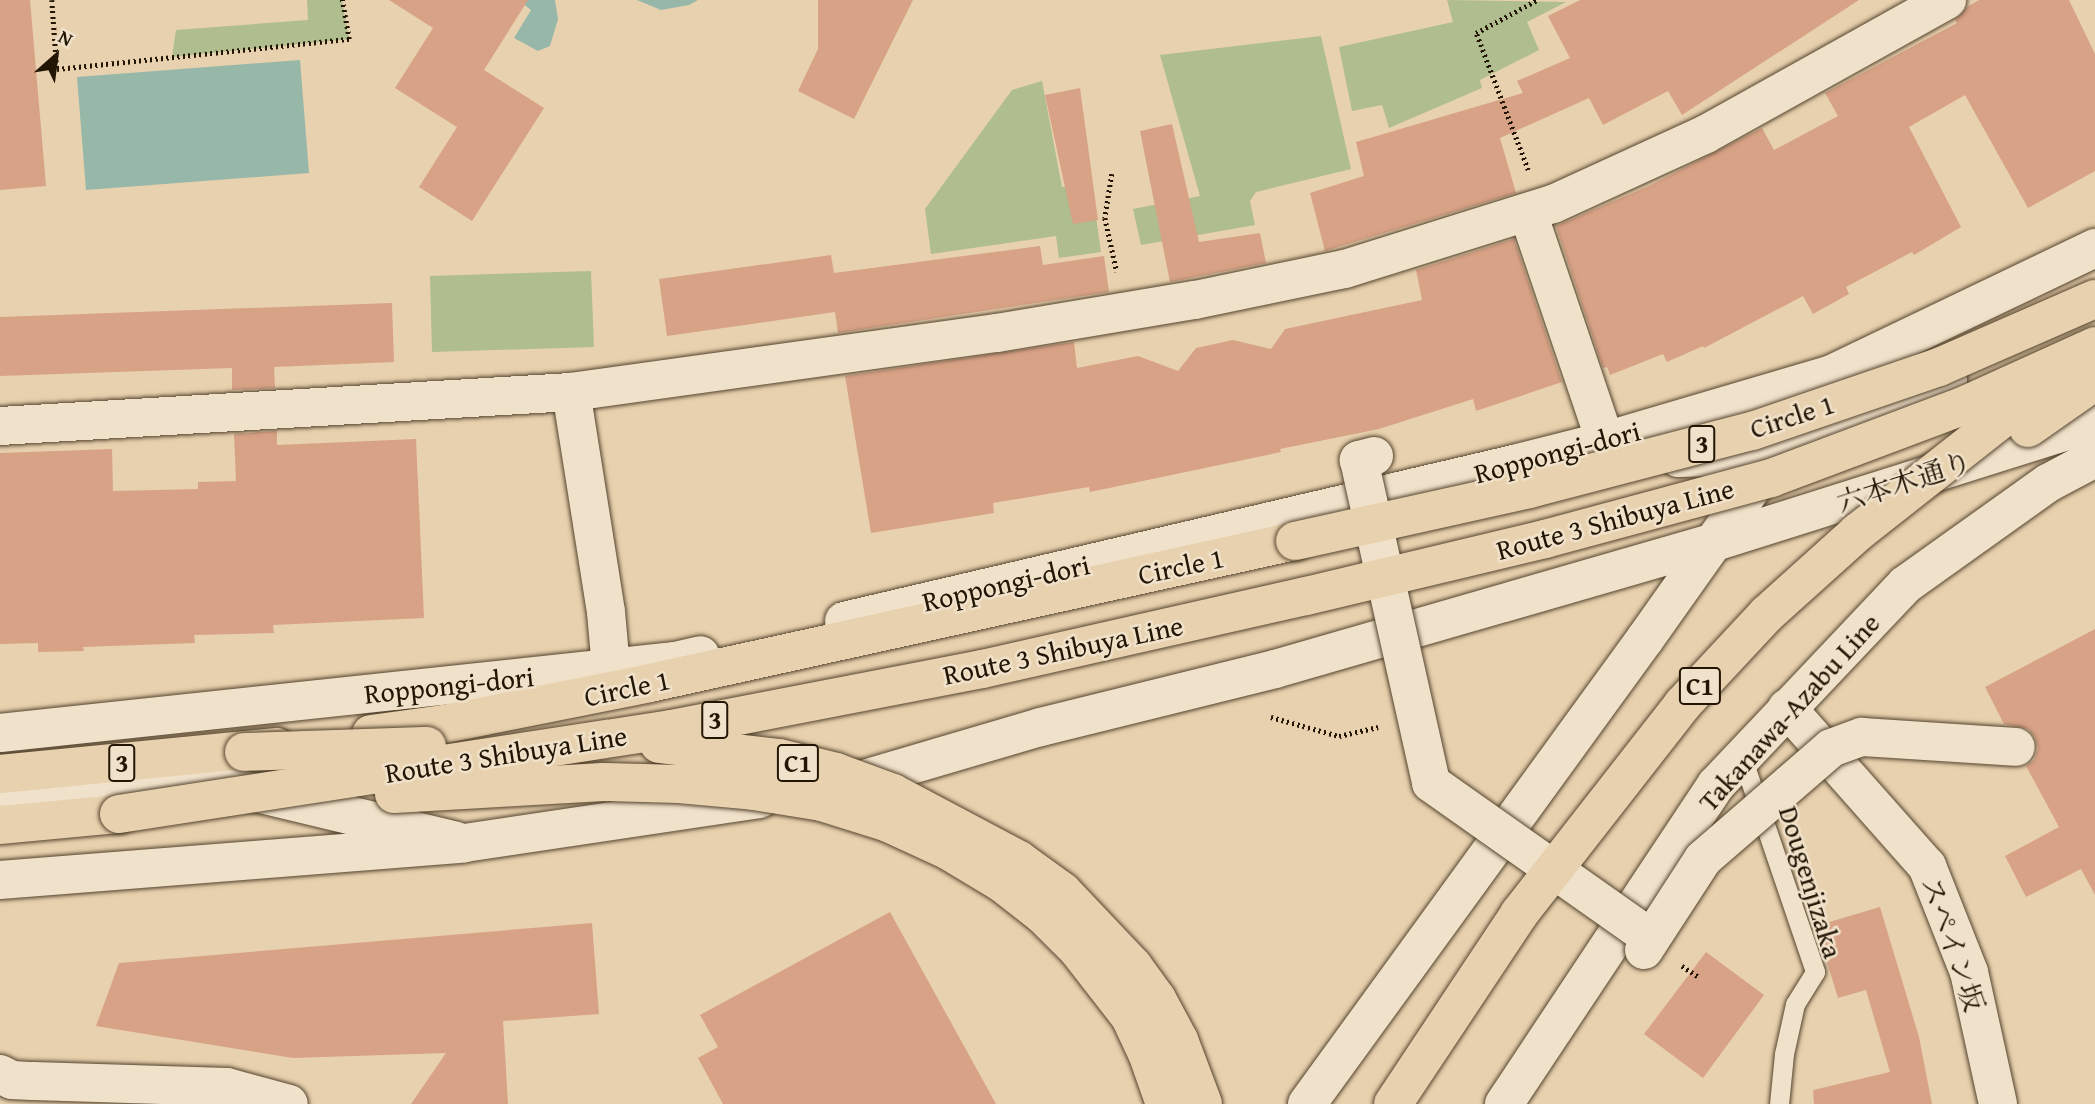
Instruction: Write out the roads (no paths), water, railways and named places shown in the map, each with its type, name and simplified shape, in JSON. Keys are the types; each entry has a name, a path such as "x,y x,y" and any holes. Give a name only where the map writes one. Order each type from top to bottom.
{"highway":[{"name":"Circle 1","path":"244,752 445,724 637,686 1529,489 1752,430 1939,367 2095,299"},
{"name":"C1","path":"1393,1104 1519,914 1683,704 1768,614 1858,533 1988,428 2095,349"},
{"name":"Route 3 Shibuya Line","path":"0,825 119,814 685,726 982,670 1545,539 1771,478 1963,406 2095,349"},
{"name":"C1","path":"1423,1104 1540,926 1704,718 1788,631 1879,549 2005,444 2095,381"},
{"name":"C1","path":"244,752 436,745 650,744 767,757 835,772 893,793 1019,860 1062,892 1102,931 1157,999 1179,1040 1203,1104"},
{"name":"3","path":"0,774 244,752"},
{"name":"3","path":"119,814 603,782 741,790 822,802 886,822 947,850 1002,883 1043,915 1077,950 1130,1017 1147,1053 1165,1104"}],"main road":[{"path":"0,426 571,392 997,333 1195,300 1345,269 1535,211 1706,134 1947,0"},
{"path":"1535,211 1605,441"},
{"name":"Roppongi-dori","path":"0,733 675,661 1605,441 1832,374 2095,248"},
{"path":"1518,463 1775,456 2095,315"},
{"path":"1307,1104 1832,374"},
{"path":"571,392 606,612 611,667"},
{"name":"六本木通り","path":"1712,543 2095,422"},
{"path":"1374,456 1359,460 1431,783 1647,944 1703,859 1831,748 1862,737 2016,747"},
{"name":"Takanawa-Azabu Line","path":"1504,1104 1716,785 1905,584 2048,483 2095,458"},
{"path":"0,880 465,843 844,786 1041,727 1275,669 1712,543"},
{"name":"スペイン坂","path":"1787,708 1927,866 1969,972 1998,1104"},
{"path":"0,793 28,798 207,780 465,843"},
{"path":"844,786 945,835 1013,874 1089,937 1147,1019 1182,1104"},
{"path":"0,1074 12,1080 227,1087 289,1104"}],"lane":[{"name":"Dougenjizaka","path":"1742,757 1815,972 1795,1004 1784,1054 1779,1104"}]}
